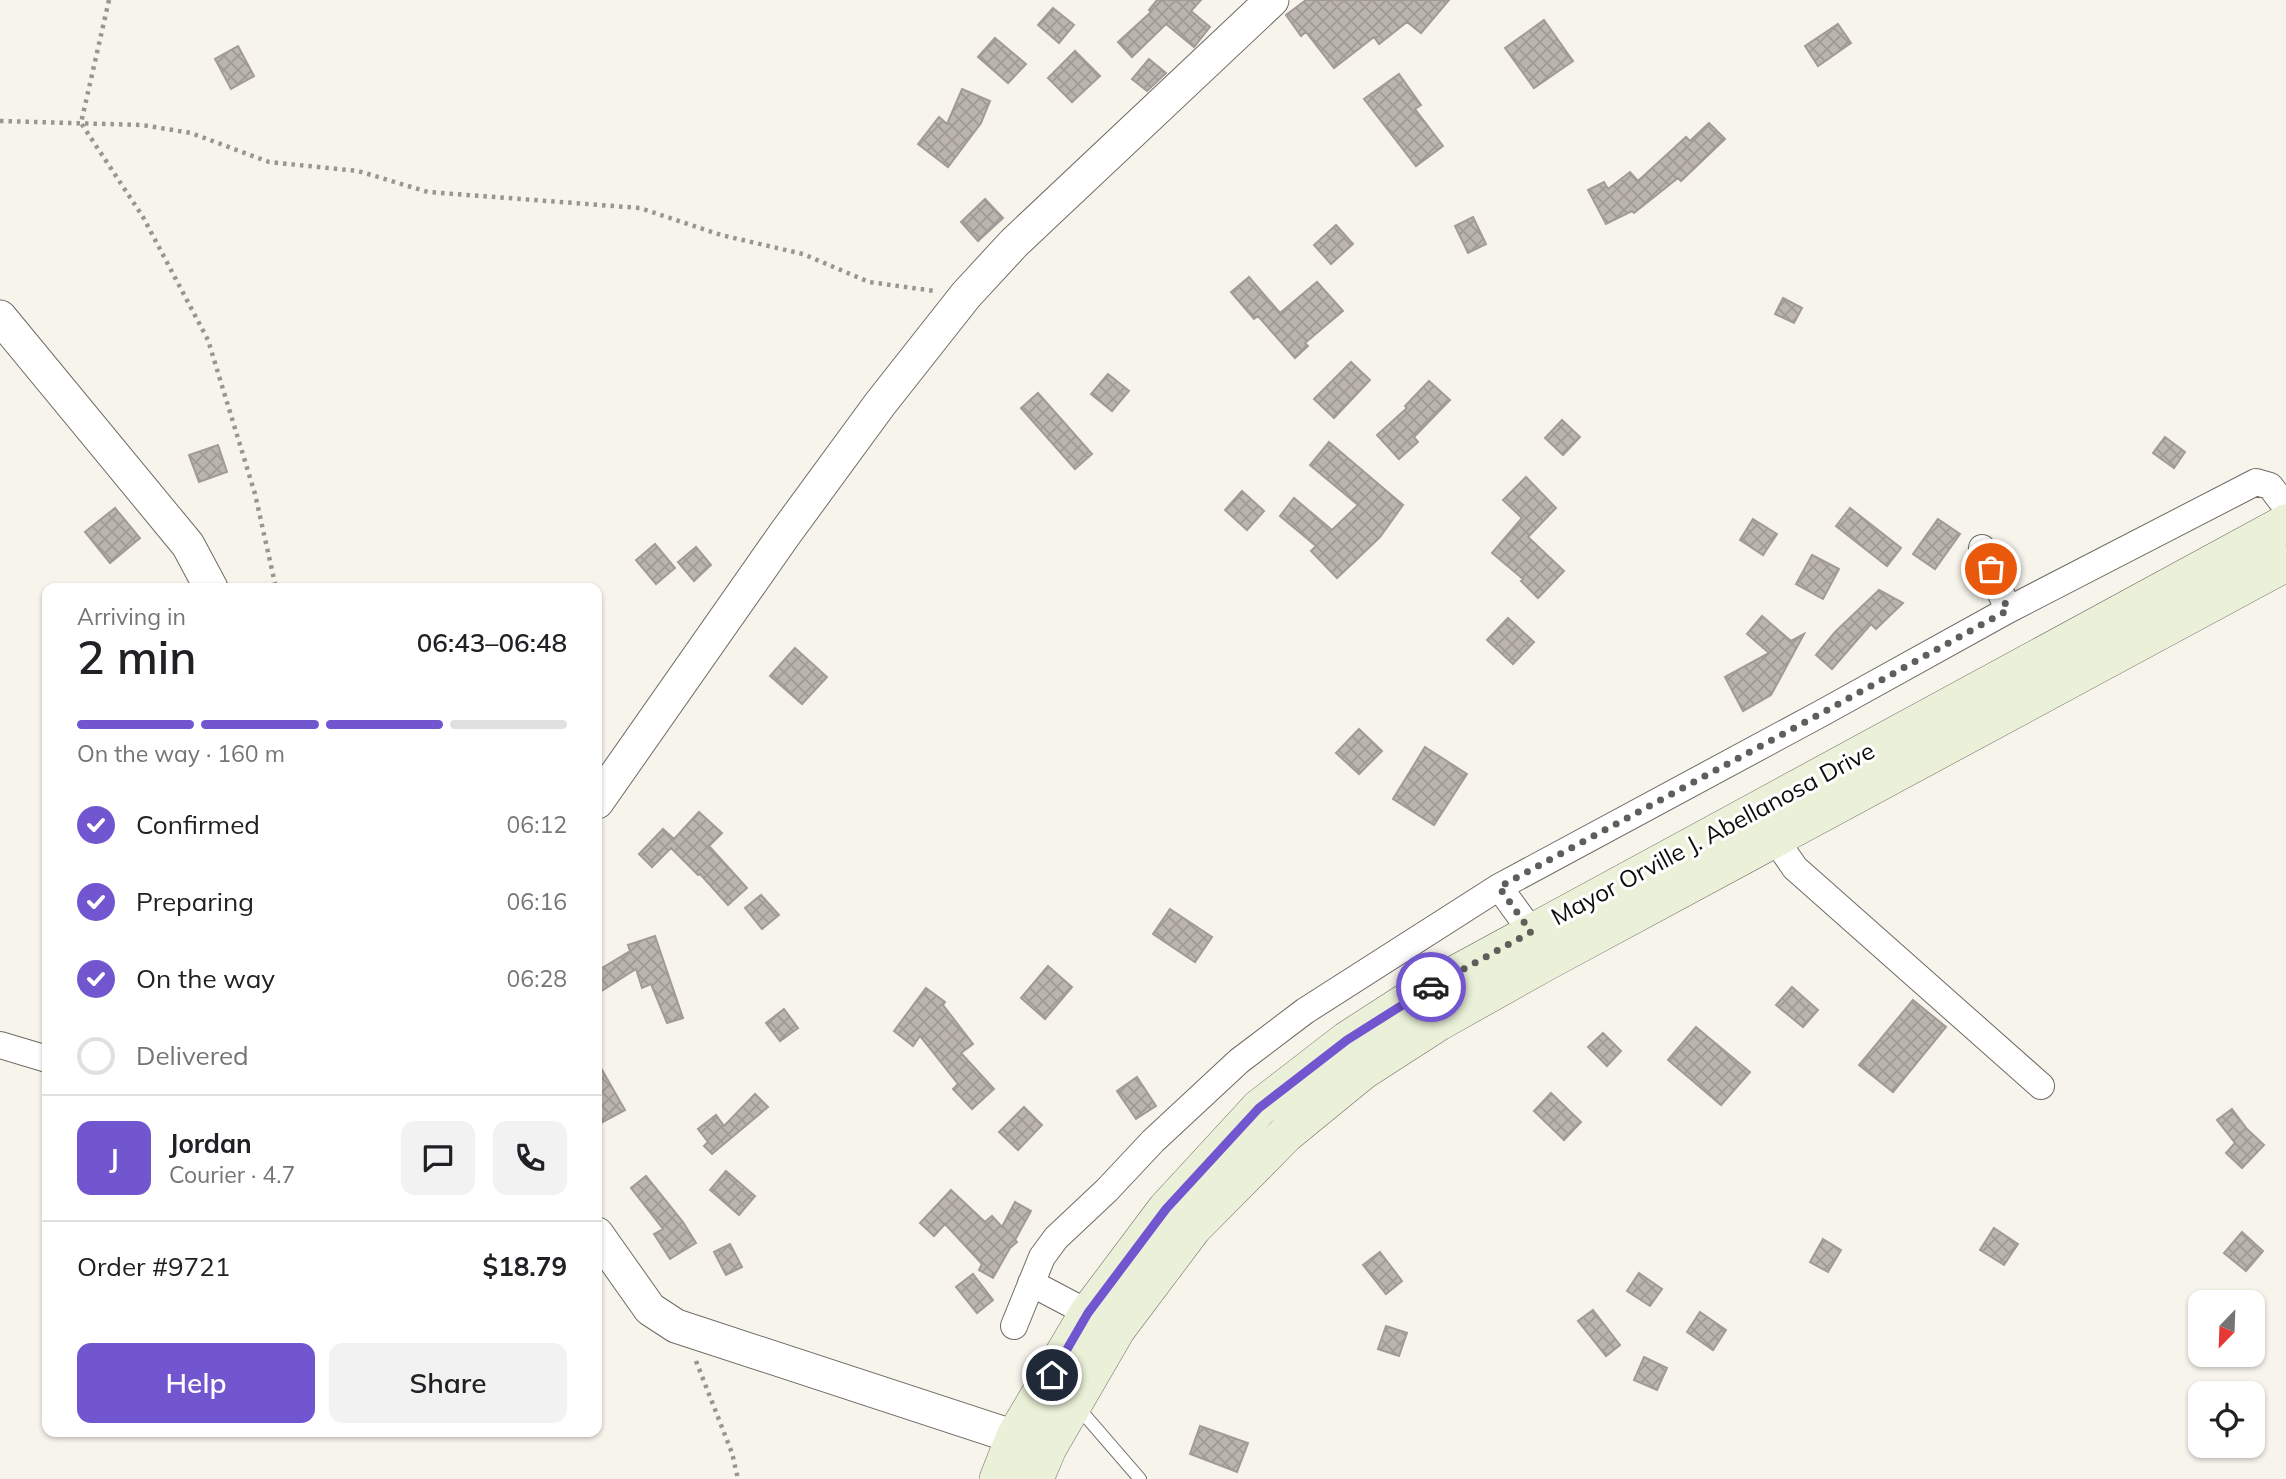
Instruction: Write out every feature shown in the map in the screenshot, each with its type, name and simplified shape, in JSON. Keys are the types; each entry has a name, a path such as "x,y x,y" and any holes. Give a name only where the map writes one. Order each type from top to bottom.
{"main road":[{"name":"Mayor Orville J. Abellanosa Drive","path":"1033,1454 1088,1313 1166,1209 1259,1108 1347,1040 1415,996 1531,932 2286,523"},
{"name":"Mayor Orville J. Abellanosa Drive","path":"998,1479 1033,1454 1074,1403 1116,1329 1193,1228 1286,1135 1363,1071 1439,1022 2286,563"}],"street":[{"path":"602,795 784,535 880,404 966,295 1014,243 1272,0"},
{"path":"0,317 188,545 208,583"},
{"path":"1014,1326 1042,1257 1056,1238 1107,1190 1153,1141 1239,1061 1305,1011 1499,887 2008,610 2256,482 2270,486 2286,507"},
{"path":"1982,548 2008,610"},
{"path":"1775,839 1795,868 2041,1086"},
{"path":"1499,887 1531,932"},
{"path":"0,1045 42,1058"},
{"path":"602,1241 650,1309 661,1318 692,1333 1033,1454"},
{"path":"1031,1283 1088,1313"}],"lane":[{"path":"1074,1403 1140,1479"}],"path":[{"path":"108,0 81,123 143,217 208,340 255,494 275,583"},
{"path":"0,121 142,125 191,133 269,162 358,171 428,192 640,208 721,235 803,254 869,282 966,295"},
{"path":"692,1333 695,1359 732,1453 738,1479"}],"building":[{"path":"1157,0 1201,0 1191,11 1210,27 1194,47 1166,24 1132,57 1118,42 1151,12 1149,10"},
{"path":"1306,0 1449,0 1421,33 1407,22 1379,44 1374,37 1334,68 1306,32 1301,36 1286,15"},
{"path":"1053,8 1074,25 1059,43 1038,25"},
{"path":"1544,20 1573,61 1534,88 1505,48"},
{"path":"1838,24 1851,43 1818,66 1805,46"},
{"path":"995,38 1026,64 1008,83 978,57"},
{"path":"238,46 254,76 231,89 215,59"},
{"path":"1075,51 1100,76 1072,102 1048,78"},
{"path":"1149,59 1166,73 1147,91 1132,79"},
{"path":"1399,74 1421,105 1415,109 1443,146 1416,166 1364,99"},
{"path":"962,89 990,101 981,123 948,167 918,144 939,117 947,124"},
{"path":"1709,123 1725,139 1681,181 1678,178 1634,213 1632,211 1606,224 1588,190 1604,182 1608,189 1630,172 1638,181 1686,137 1690,141"},
{"path":"985,199 1003,218 978,241 961,222"},
{"path":"1473,217 1486,244 1468,253 1455,226"},
{"path":"1336,225 1353,244 1331,264 1314,245"},
{"path":"1249,277 1280,313 1317,282 1343,311 1305,343 1308,346 1295,358 1258,316 1254,319 1231,292"},
{"path":"1783,298 1802,308 1794,323 1775,314"},
{"path":"1351,362 1370,380 1334,418 1314,399"},
{"path":"1108,374 1129,391 1112,411 1091,394"},
{"path":"1429,381 1450,400 1414,437 1418,442 1399,459 1377,435 1407,408 1405,406"},
{"path":"1038,393 1092,454 1075,469 1021,408"},
{"path":"1562,420 1580,437 1563,455 1545,438"},
{"path":"2165,437 2185,452 2174,468 2153,453"},
{"path":"1329,442 1403,505 1380,537 1337,578 1311,551 1316,546 1280,516 1294,498 1332,530 1358,505 1310,465"},
{"path":"218,445 227,472 199,482 189,455"},
{"path":"1526,477 1556,508 1528,537 1564,571 1538,598 1521,581 1523,579 1492,553 1522,518 1503,500"},
{"path":"1242,491 1264,511 1247,530 1225,510"},
{"path":"115,508 140,538 110,563 85,532"},
{"path":"1850,508 1901,548 1887,566 1836,526"},
{"path":"1753,519 1777,534 1763,555 1740,540"},
{"path":"1938,519 1960,534 1935,569 1913,554"},
{"path":"655,544 675,568 656,584 636,560"},
{"path":"696,547 711,565 694,581 678,562"},
{"path":"1812,555 1839,569 1823,599 1796,584"},
{"path":"1879,590 1903,603 1876,629 1871,624 1832,669 1816,655 1835,632"},
{"path":"1762,616 1791,641 1804,634 1771,695 1743,711 1725,677 1769,653 1747,634"},
{"path":"1508,618 1534,642 1513,664 1487,640"},
{"path":"795,648 827,677 802,704 770,676"},
{"path":"1359,729 1382,751 1359,774 1336,753"},
{"path":"1425,747 1467,774 1434,825 1393,799"},
{"path":"699,812 722,833 709,846 747,888 728,905 700,874 671,848 652,867 639,854 663,829 674,839"},
{"path":"761,895 779,915 762,929 745,908"},
{"path":"1170,909 1212,937 1195,962 1153,934"},
{"path":"655,936 683,1018 667,1023 651,984 642,988 636,969 602,991 602,968 630,951 628,945"},
{"path":"1048,966 1072,987 1045,1019 1021,998"},
{"path":"1792,987 1818,1010 1803,1027 1776,1005"},
{"path":"926,988 945,1002 943,1005 973,1044 961,1053 994,1089 972,1109 953,1089 958,1084 920,1036 913,1046 894,1031"},
{"path":"1913,1000 1946,1027 1893,1092 1859,1065"},
{"path":"784,1009 798,1028 780,1041 766,1023"},
{"path":"1696,1027 1750,1072 1721,1105 1668,1060"},
{"path":"1603,1033 1621,1051 1607,1066 1588,1047"},
{"path":"602,1070 625,1110 602,1122"},
{"path":"1137,1077 1156,1106 1136,1119 1117,1091"},
{"path":"1551,1093 1581,1122 1564,1140 1534,1111"},
{"path":"755,1094 768,1107 712,1154 704,1146 708,1142 698,1129 716,1115 724,1126"},
{"path":"1024,1107 1042,1125 1018,1150 999,1132"},
{"path":"2232,1109 2264,1145 2242,1168 2226,1153 2235,1143 2217,1120"},
{"path":"726,1171 755,1196 739,1215 710,1190"},
{"path":"646,1176 683,1222 696,1243 670,1259 654,1234 663,1229 631,1188"},
{"path":"951,1190 985,1222 992,1216 1002,1227 1015,1202 1031,1211 1015,1240 1017,1242 1010,1248 993,1278 979,1270 982,1264 945,1224 934,1236 920,1223"},
{"path":"1994,1228 2018,1244 2004,1265 1980,1250"},
{"path":"2242,1232 2263,1251 2246,1271 2224,1253"},
{"path":"1823,1239 1841,1250 1828,1272 1810,1262"},
{"path":"730,1244 742,1267 726,1275 714,1252"},
{"path":"1380,1252 1402,1281 1386,1294 1363,1265"},
{"path":"1639,1273 1662,1289 1650,1306 1627,1291"},
{"path":"973,1274 993,1300 977,1313 956,1287"},
{"path":"1593,1310 1620,1345 1606,1356 1578,1321"},
{"path":"1700,1312 1726,1330 1713,1350 1687,1332"},
{"path":"1386,1326 1407,1333 1399,1356 1378,1349"},
{"path":"1644,1357 1667,1368 1657,1390 1634,1380"},
{"path":"1200,1426 1248,1443 1237,1472 1190,1454"}],"way so far":[{"path":"1431,987 1531,932 1499,887 2008,610 1991,569"}],"route":[{"path":"1052,1375 1088,1313 1166,1209 1259,1108 1347,1040 1431,987"}]}
